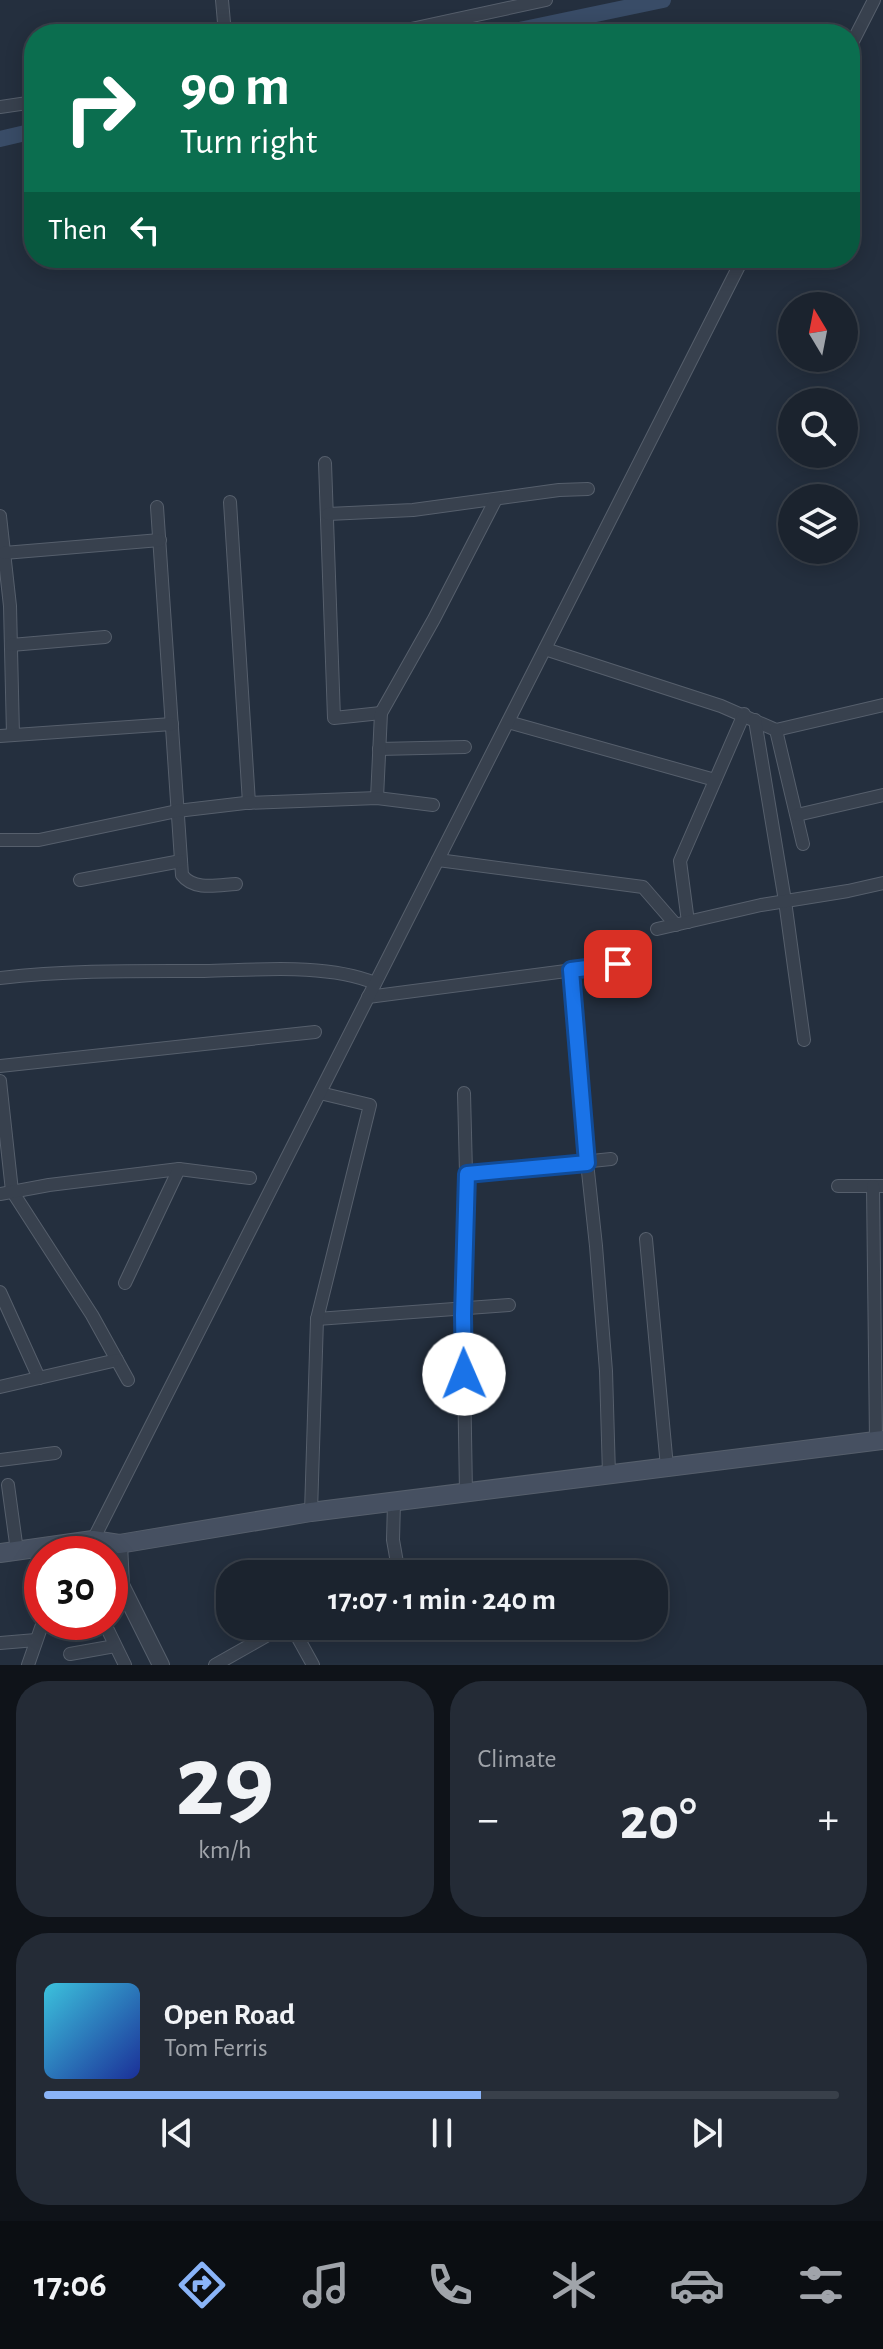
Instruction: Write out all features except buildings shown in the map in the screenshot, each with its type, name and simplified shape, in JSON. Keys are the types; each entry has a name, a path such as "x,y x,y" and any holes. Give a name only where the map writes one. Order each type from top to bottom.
{"main road":[{"path":"128,1542 311,1512 880,1440"}],"street":[{"path":"222,0 224,24"},
{"path":"434,24 546,0"},
{"path":"860,27 874,0"},
{"path":"0,107 24,103"},
{"path":"88,1536 320,1093 738,268"},
{"path":"325,463 334,718 381,713"},
{"path":"328,514 413,510 559,490 588,489"},
{"path":"377,798 381,713 496,499"},
{"path":"230,502 249,803"},
{"path":"157,507 182,875 187,882 202,886 236,884"},
{"path":"0,516 11,645 7,736 172,724"},
{"path":"4,553 160,540"},
{"path":"11,645 105,637"},
{"path":"545,649 750,717 776,730 883,705"},
{"path":"682,924 680,861 715,780 750,717"},
{"path":"750,717 785,901 804,1040"},
{"path":"508,722 715,780"},
{"path":"776,730 803,844"},
{"path":"379,749 465,747"},
{"path":"797,815 883,795"},
{"path":"0,840 48,839 177,811 249,803 377,798 433,805"},
{"path":"438,860 643,887 682,924"},
{"path":"80,880 181,861"},
{"path":"657,929 883,883"},
{"path":"368,997 642,961"},
{"path":"571,970 606,1371 609,1475"},
{"path":"0,978 50,972 299,971 349,973 375,983"},
{"path":"0,1066 315,1032"},
{"path":"0,1081 6,1192 92,1315 128,1380"},
{"path":"311,1512 317,1319 370,1105 320,1093"},
{"path":"464,1093 467,1174 463,1308 466,1493"},
{"path":"467,1174 611,1159"},
{"path":"6,1192 179,1169 250,1178"},
{"path":"125,1283 179,1169"},
{"path":"838,1186 878,1186 880,1440"},
{"path":"646,1239 667,1467"},
{"path":"0,1292 39,1378"},
{"path":"317,1319 509,1305"},
{"path":"0,1387 117,1360"},
{"path":"0,1460 55,1453"},
{"path":"8,1485 8,1552"},
{"path":"394,1502 393,1540 397,1560"},
{"path":"128,1599 161,1665"},
{"path":"0,1643 36,1640 28,1665"},
{"path":"112,1640 125,1665"},
{"path":"215,1665 259,1640"},
{"path":"301,1640 313,1665"},
{"path":"70,1654 115,1646"}],"waterway":[{"path":"548,24 663,0"},
{"path":"0,139 24,133"}],"route":[{"path":"464,1374 467,1174 587,1163 571,970 618,964"}]}
